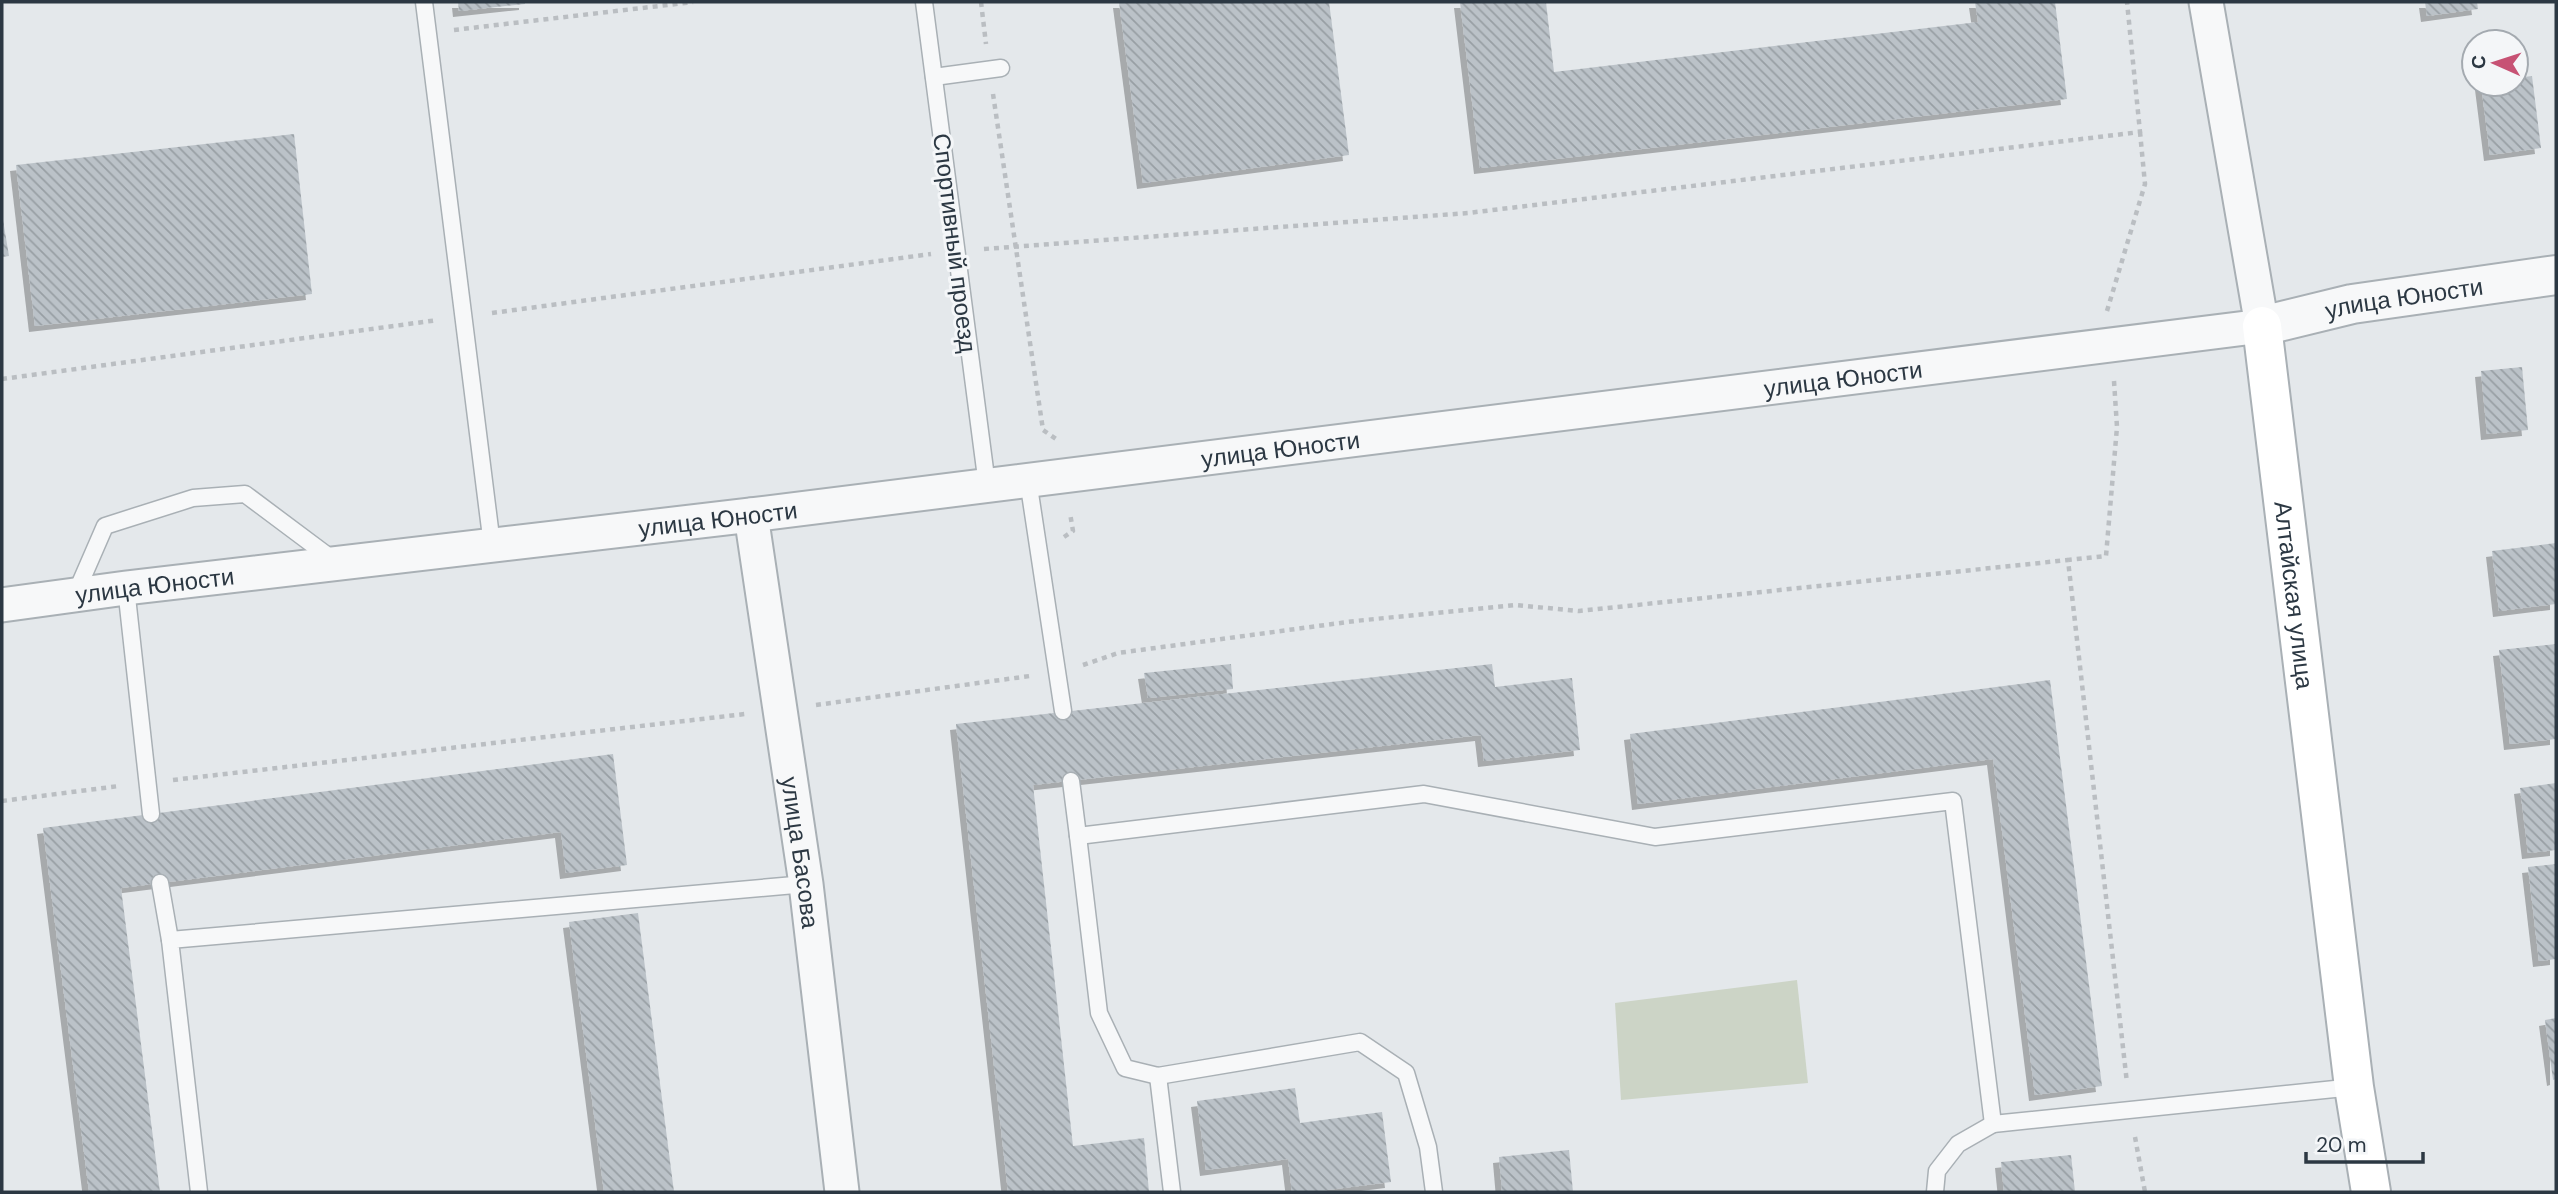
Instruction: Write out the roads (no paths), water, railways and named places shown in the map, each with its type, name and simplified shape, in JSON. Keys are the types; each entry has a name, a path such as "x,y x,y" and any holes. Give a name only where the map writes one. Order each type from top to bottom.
{"main road":[{"name":"Алтайская улица","path":"2262,326 2354,1087 2371,1192"}],"street":[{"name":"Алтайская улица","path":"2206,2 2262,326"},
{"name":"улица Юности","path":"2,605 751,515 2262,326 2352,304 2556,275"},
{"name":"улица Басова","path":"751,515 806,884 842,1192"}],"lane":[{"name":"Спортивный проезд","path":"924,2 987,485"},
{"path":"424,8 492,545"},
{"path":"934,77 995,69"},
{"path":"1028,480 1063,711"},
{"path":"75,595 105,526 193,498 245,494 338,563"},
{"path":"126,588 151,814"},
{"path":"1071,781 1099,1013 1125,1068 1158,1076 1360,1042 1406,1073 1428,1147 1434,1192"},
{"path":"1078,836 1424,794 1655,837 1953,801 1993,1124"},
{"path":"160,883 170,940 199,1192"},
{"path":"170,940 806,884"},
{"path":"1158,1076 1172,1192"},
{"path":"1935,1192 1937,1171 1958,1144 1993,1124 2354,1087"}]}
